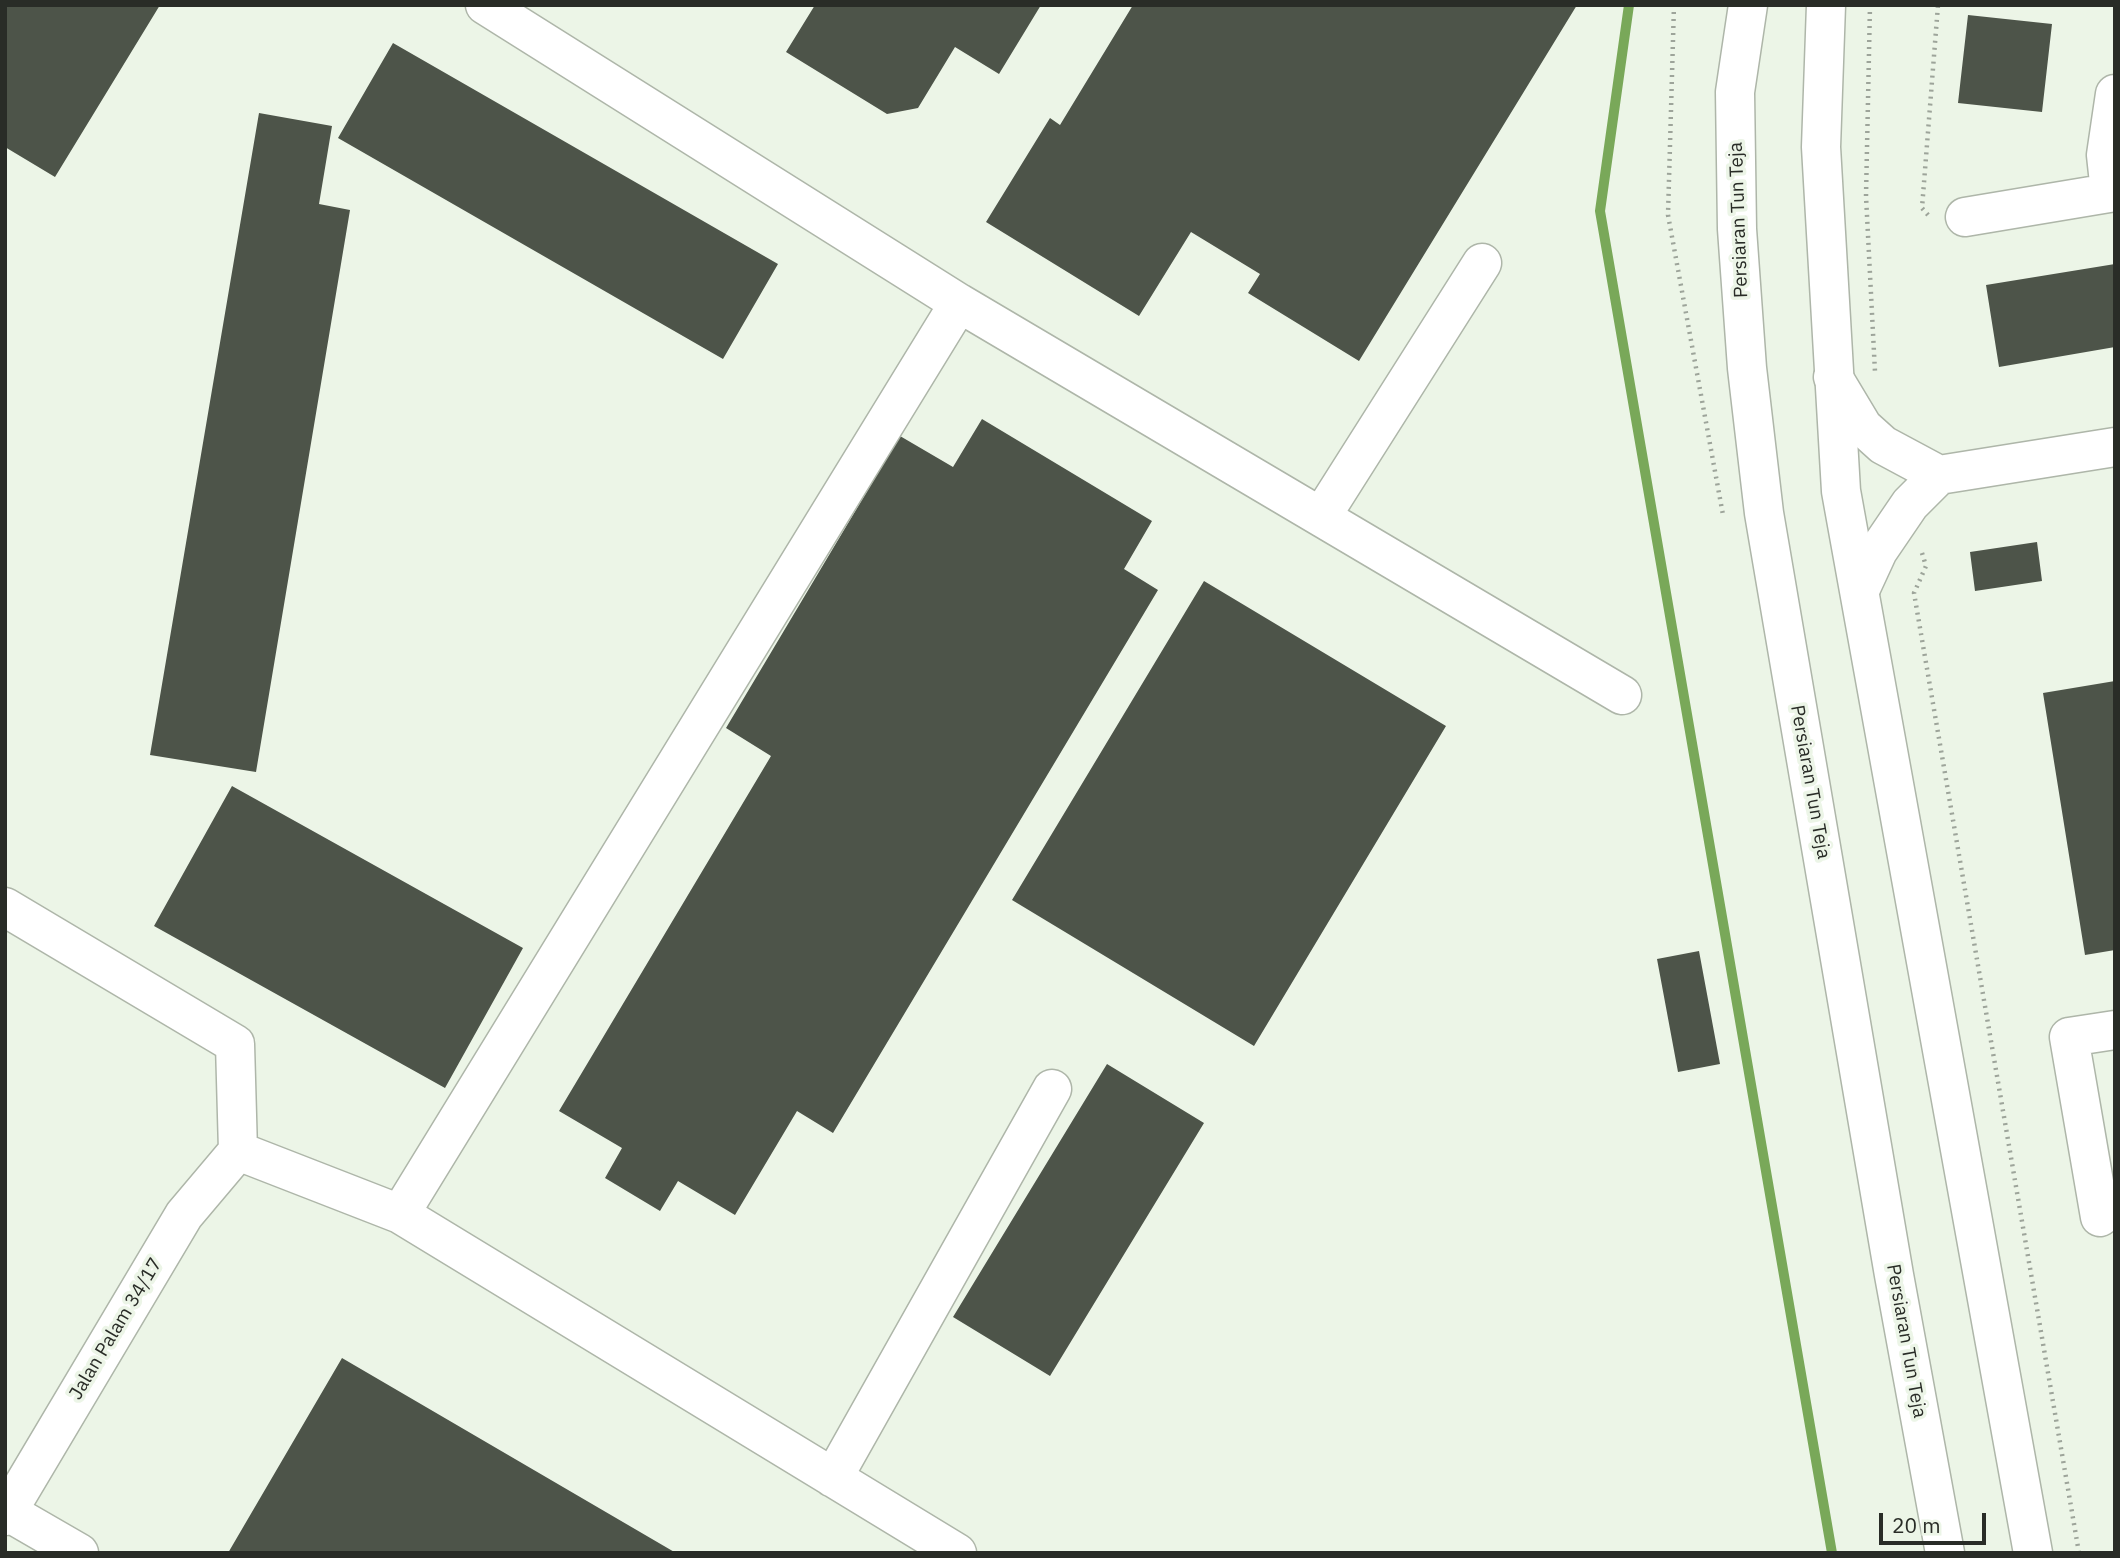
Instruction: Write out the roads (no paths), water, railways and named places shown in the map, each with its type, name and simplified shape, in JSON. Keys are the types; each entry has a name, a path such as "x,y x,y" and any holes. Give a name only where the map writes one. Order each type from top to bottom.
{"main road":[{"path":"485,5 959,303 1622,695"},
{"name":"Persiaran Tun Teja","path":"1748,5 1735,92 1737,229 1747,368 1764,513 1894,1275 1945,1553"},
{"path":"1826,5 1821,147 1832,292 1833,377 1841,491 2033,1553"},
{"path":"1965,217 2112,192 2106,155 2115,94"},
{"path":"1321,517 1482,263"},
{"path":"400,1214 959,303"},
{"path":"1833,377 1863,427 1883,444 1938,475 2115,447"},
{"path":"1860,590 1878,551 1904,513 1938,475"},
{"path":"5,907 235,1044 238,1150 400,1214 957,1553"},
{"path":"2101,1217 2069,1037 2115,1030"},
{"path":"833,1478 1052,1089"},
{"name":"Jalan Palam 34/17","path":"7,1514 184,1215 238,1150"},
{"path":"7,1514 79,1553"}],"waterway":[{"path":"1629,5 1600,211 1832,1553"}]}
